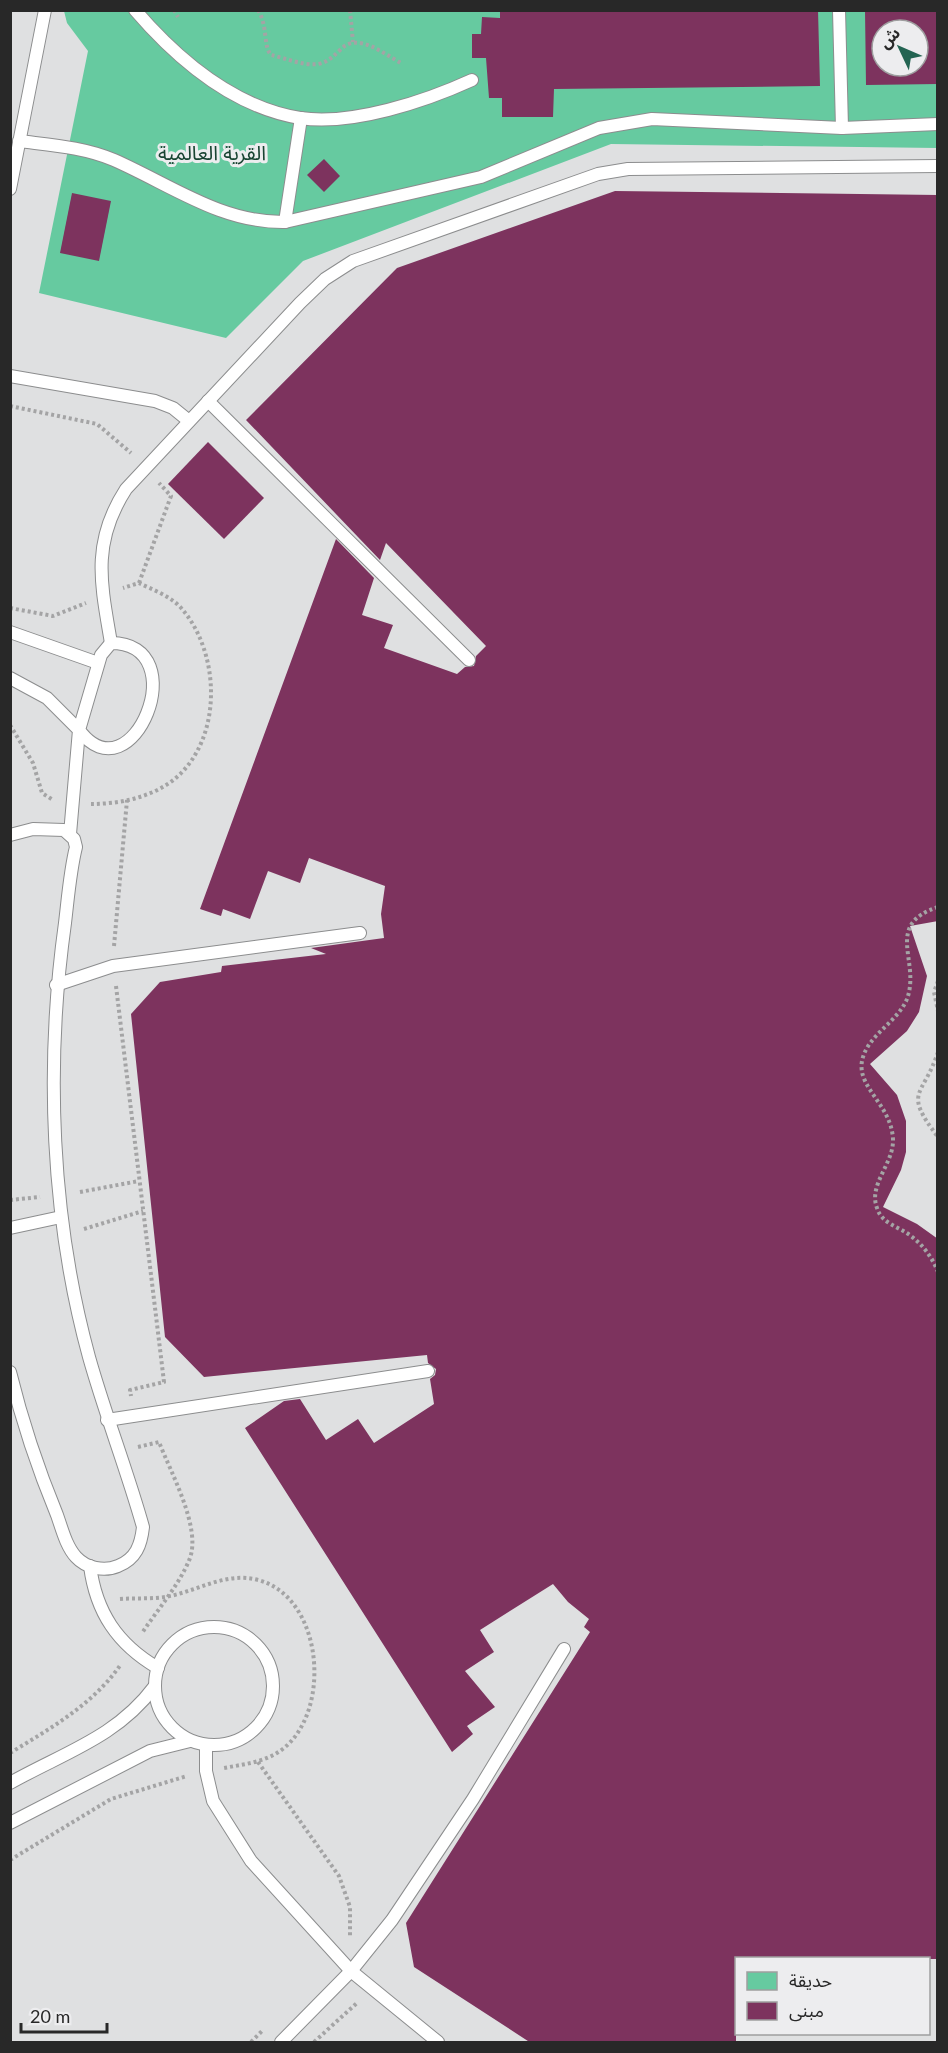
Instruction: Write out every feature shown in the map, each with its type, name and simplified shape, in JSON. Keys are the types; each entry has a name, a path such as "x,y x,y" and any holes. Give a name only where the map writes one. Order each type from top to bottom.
{"lane":[{"path":"10,189 45,10"},
{"path":"135,10 164,43 201,74 250,102 301,118 360,115 389,109 418,102 472,80"},
{"path":"839,10 842,128"},
{"path":"285,222 301,118"},
{"path":"19,141 94,153 223,213 254,221 285,222 482,177 599,128 625,121 652,119 842,128 938,124"},
{"path":"111,643 103,595 100,556 103,538 116,504 126,489 189,420 300,303 325,279 353,261 598,174 628,169 938,166"},
{"path":"10,376 155,401 173,408 189,420"},
{"path":"208,401 469,660"},
{"path":"10,632 98,663"},
{"path":"10,1372 43,1480 70,1548 77,1558 90,1566 101,1569 115,1568 127,1562 136,1552 142,1540 141,1520 88,1355 61,1217 54,1053 56,985 76,847 70,834 79,730 103,649 111,643 133,647 143,655 150,668 152,685 146,717 129,742 120,746 100,747 92,744 79,730 47,698 12,680"},
{"path":"10,836 33,829 57,829 70,834"},
{"path":"56,985 114,966 360,933"},
{"path":"10,1228 61,1217"},
{"path":"107,1420 428,1371"},
{"path":"90,1566 96,1600 105,1619 131,1650 158,1668"},
{"path":"202,1628 223,1628 242,1634 258,1647 269,1664 273,1684 270,1704 261,1723 245,1736 226,1744 206,1745 190,1741 175,1732 164,1719 157,1704 154,1687 158,1668 167,1650 183,1636 202,1628"},
{"path":"281,2043 351,1971 392,1920 432,1862 564,1648"},
{"path":"10,1783 116,1727 154,1687"},
{"path":"10,1823 150,1751 190,1741"},
{"path":"206,1745 206,1771 213,1801 221,1818 251,1861 351,1971 438,2043"}],"path":[{"path":"174,10 178,17"},
{"path":"258,10 264,22 266,49 271,55 311,64 319,63 328,61 345,45 353,42 367,45 400,63"},
{"path":"350,10 353,42"},
{"path":"10,608 53,616 139,583 169,597 181,607 199,635 210,670 207,719 200,745 190,761 167,785 127,800 72,803 50,800 42,793 33,763 10,725"},
{"path":"10,1753 62,1721 102,1689 131,1650 190,1557 191,1526 159,1442 138,1448 130,1390 164,1382 114,966 127,800"},
{"path":"938,907 919,915 908,930 906,940 911,974 907,999 897,1016 866,1050 861,1070 868,1089 886,1112 893,1141 891,1157 876,1188 876,1207 886,1222 900,1228 924,1248 938,1272"},
{"path":"938,981 934,992 938,1011"},
{"path":"938,1052 920,1088 918,1099 923,1121 938,1137"},
{"path":"10,1860 111,1799 206,1771 258,1762 283,1749 294,1738 309,1714 314,1692 312,1653 301,1619 283,1592 273,1585 250,1578 229,1579 166,1597 96,1600"},
{"path":"258,1762 339,1876 350,1907 350,1938"}],"green space":[{"name":"القرية العالمية","path":"64,11 937,11 937,148 611,144 303,261 226,338 39,293 88,51 67,23"}],"building":[{"path":"500,10 818,10 820,86 554,89 553,117 502,117 502,98 489,98 486,58 472,58 472,34 481,34 482,17 500,18"},
{"path":"865,10 938,10 938,84 866,85"},
{"path":"324,159 340,176 324,192 307,175"},
{"path":"615,191 938,195 938,921 910,926 927,976 919,1012 907,1031 870,1064 897,1095 906,1121 906,1152 901,1170 883,1207 917,1224 938,1239 938,1959 930,1959 930,1957 735,1957 736,2043 531,2043 414,1967 406,1923 590,1632 584,1627 589,1619 568,1602 553,1584 480,1630 494,1652 465,1671 495,1707 467,1726 473,1734 452,1752 245,1428 284,1401 300,1399 326,1440 358,1419 374,1443 434,1404 430,1379 435,1375 436,1369 428,1363 427,1355 204,1377 165,1337 131,1014 160,982 221,972 222,966 326,954 311,948 384,938 381,914 385,886 309,858 300,883 268,871 250,919 223,909 221,916 200,909 336,539 374,578 362,615 393,625 384,648 457,674 465,667 474,666 476,656 486,646 386,543 380,560 246,420 397,268"},
{"path":"72,193 111,201 99,261 60,253"},
{"path":"208,442 264,498 224,539 168,484"}]}
